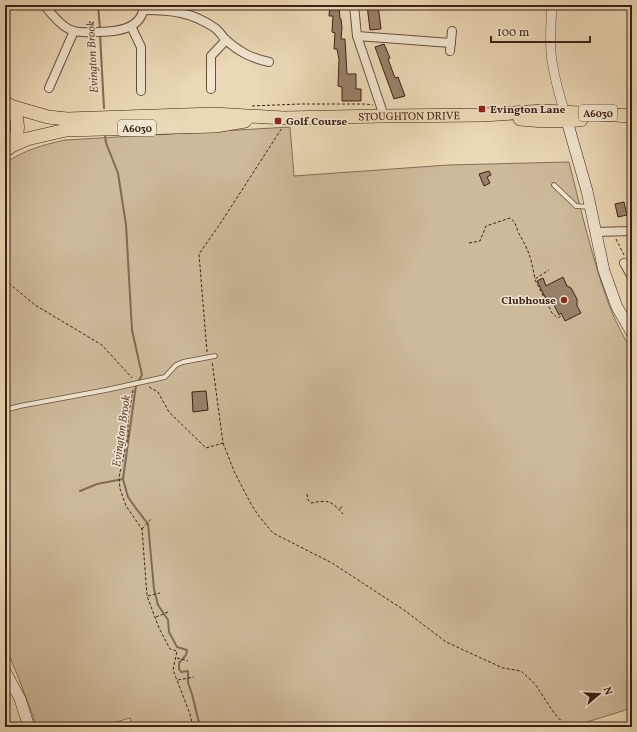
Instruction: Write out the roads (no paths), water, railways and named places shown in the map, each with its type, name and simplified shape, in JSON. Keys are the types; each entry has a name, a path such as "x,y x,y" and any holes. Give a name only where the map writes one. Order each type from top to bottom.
{"highway":[{"name":"STOUGHTON DRIVE","path":"8,104 48,117 67,119 214,114 264,118 483,116 544,121 566,116"},
{"path":"8,104 17,119 18,130 15,140 8,148"},
{"name":"A6030","path":"566,116 632,116"},
{"name":"STOUGHTON DRIVE","path":"8,148 27,139 66,130 215,126 264,118"}],"main road":[{"path":"566,116 590,207 604,271 617,307 632,333"},
{"path":"5,671 20,700 29,727"}],"street":[{"path":"44,5 64,26 74,31 117,31 131,26 138,21 144,8 169,10 189,14 216,29 239,51 253,59 269,62"},
{"path":"354,5 357,36 384,116"},
{"path":"552,5 550,40 552,61 557,86 566,116"},
{"path":"131,26 140,47 140,91"},
{"path":"49,88 74,31"},
{"path":"357,36 450,47 452,31"},
{"path":"210,89 211,56 226,40"},
{"path":"596,232 632,230"},
{"path":"624,263 632,277"}],"lane":[{"path":"554,185 576,206 590,207"},
{"path":"5,410 165,377 176,365 215,356"}],"waterway":[{"name":"Evington Brook","path":"98,5 100,29"},
{"name":"Evington Brook","path":"100,34 104,108"},
{"name":"Evington Brook","path":"105,135 106,143 118,173 126,225 132,330 142,375 136,385 123,479 128,497 148,524 154,589 158,605 168,620 169,632 177,647 187,650 186,655 179,663 179,669 181,672 188,671 188,683 200,727"},
{"path":"80,491 97,484 123,479"}],"place":[{"name":"Evington Lane","path":"482,109"},
{"name":"Golf Course","path":"278,121"},
{"name":"Clubhouse","path":"564,300"}]}
